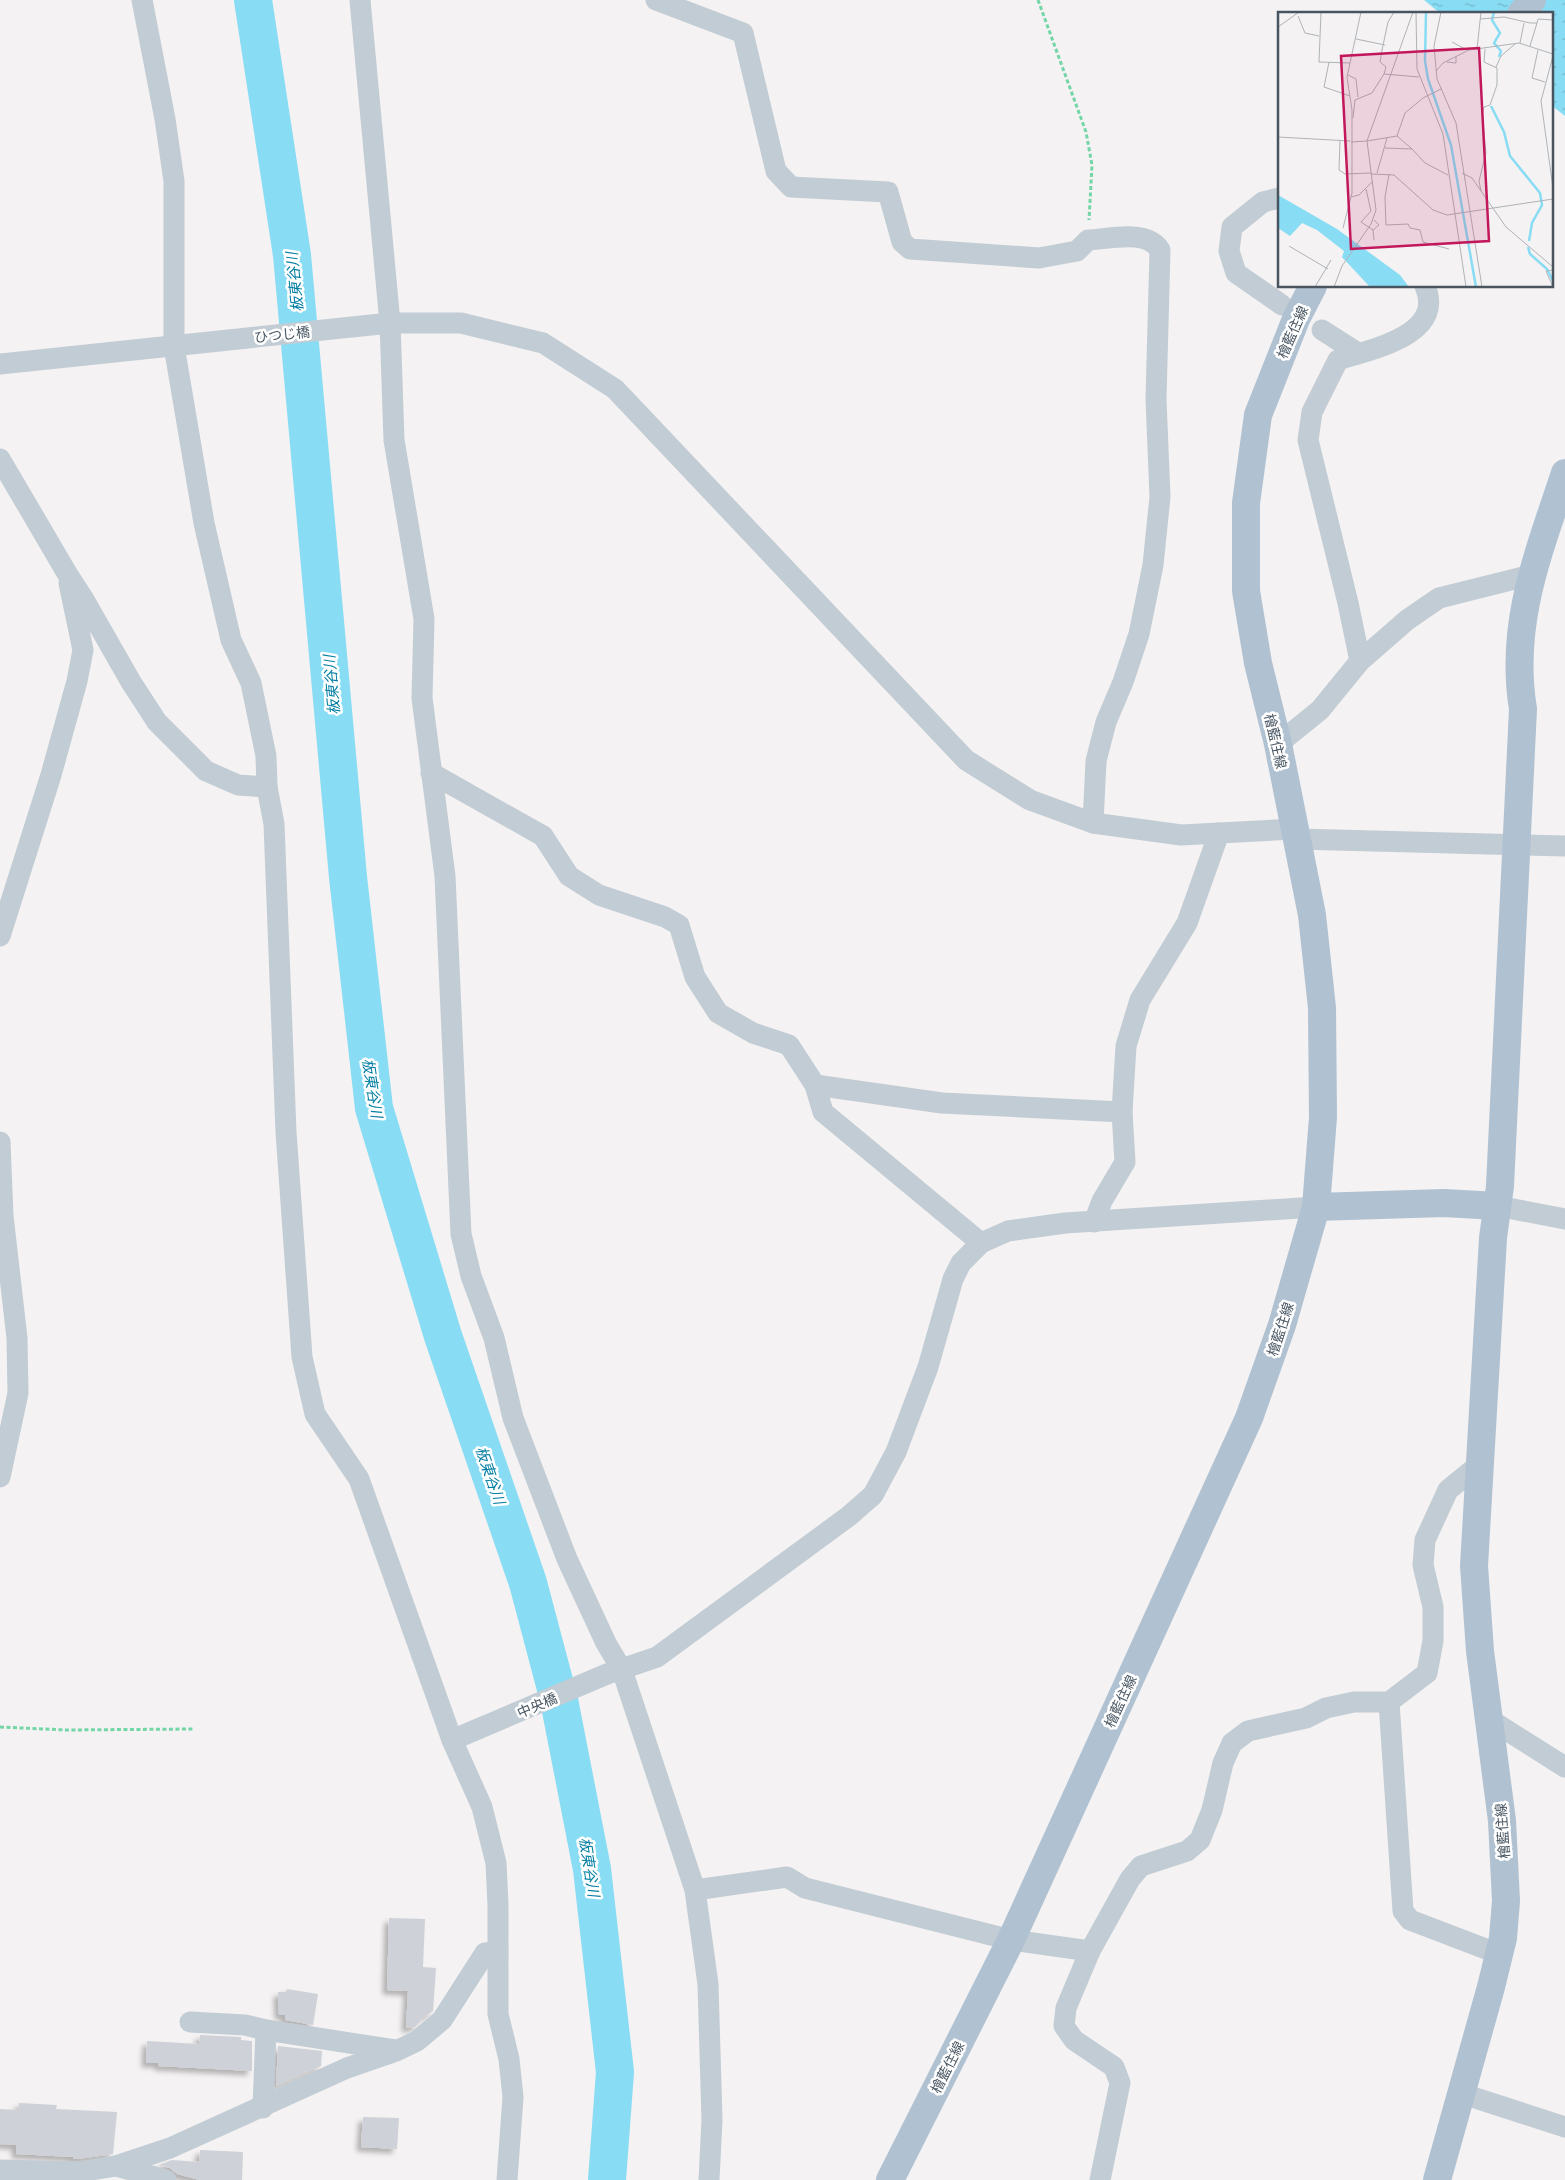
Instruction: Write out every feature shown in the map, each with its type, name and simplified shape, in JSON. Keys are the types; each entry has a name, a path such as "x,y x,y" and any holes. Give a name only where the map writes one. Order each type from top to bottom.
{"main road":[{"path":"1523,12 1532,0"},
{"name":"檜藍住線","path":"890,2180 1011,1940 1249,1418 1282,1325 1316,1207 1323,1118 1322,1008 1312,915 1278,744 1258,663 1246,591 1246,503 1258,415 1296,319 1313,288"},
{"name":"檜藍住線","path":"1437,2180 1499,1954 1506,1901 1502,1821 1480,1650 1474,1566 1496,1206 1500,1186 1523,709 1519,682 1521,636 1531,575 1565,473"},
{"path":"1316,1207 1444,1203 1496,1206"}],"street":[{"path":"142,0 165,119 174,181 174,346 204,523 231,640 251,683 266,756 267,787 274,824 286,1132 302,1357 315,1414 359,1479 459,1738 482,1807 496,1864 498,2014 509,2059 513,2097 507,2180"},
{"path":"360,0 390,323 394,440 424,619 422,698 445,876 461,1234 471,1276 494,1338 513,1418 568,1559 606,1643 614,1672 695,1890 708,1984 712,2120 709,2180"},
{"path":"656,0 743,33 776,171 791,187 888,192 902,242 910,248 1039,258 1077,251 1088,240 1142,237 1155,242 1160,250 1156,399 1160,497 1153,566 1139,634 1123,682 1106,722 1096,761 1093,823"},
{"path":"1278,198 1263,202 1232,227 1229,251 1236,273 1282,305"},
{"path":"1360,661 1348,603 1308,440 1312,412 1338,360 1407,336 1427,316 1430,298 1426,288"},
{"name":"ひつじ橋","path":"0,364 390,323 460,323 543,344 615,389 966,760 1030,800 1093,823 1180,835 1219,833 1296,834 1565,846"},
{"path":"1322,330 1358,353"},
{"path":"0,459 131,682 158,722 206,771 238,785 267,787"},
{"path":"1278,744 1320,710 1360,661 1406,620 1439,598 1531,575"},
{"path":"0,936 51,775 77,681 83,650 68,576"},
{"path":"431,773 543,836 569,876 599,895 665,918 679,926 695,977 718,1013 753,1034 789,1045 815,1085 823,1112 980,1243 1008,1231 1065,1223 1316,1207"},
{"path":"1094,1222 1102,1201 1125,1162 1122,1112 1126,1046 1140,1000 1187,923 1219,833"},
{"path":"815,1085 942,1103 1122,1112"},
{"path":"0,1142 3,1216 17,1338 18,1384 10,1435 0,1477"},
{"path":"1496,1206 1565,1219"},
{"name":"中央橋","path":"459,1738 614,1672 657,1657 849,1516 873,1495 896,1452 925,1376 953,1279 961,1263 980,1243"},
{"path":"1100,2180 1120,2083 1114,2067 1074,2040 1064,2026 1066,2008 1090,1950 1130,1879 1141,1866 1187,1851 1200,1840 1212,1810 1222,1763 1232,1743 1248,1731 1306,1718 1326,1708 1354,1702 1389,1702 1427,1673 1433,1641 1433,1607 1423,1565 1425,1540 1448,1490 1480,1464"},
{"path":"1389,1702 1403,1911 1410,1920 1499,1954"},
{"path":"1489,1719 1565,1767"},
{"path":"695,1890 787,1877 805,1888 1011,1940 1090,1950"},
{"path":"0,2170 24,2176 79,2172 116,2166 170,2148 264,2108 347,2068 399,2050 418,2041 442,2020 486,1953 498,1952"},
{"path":"190,2022 245,2025 266,2030 399,2050"},
{"path":"264,2108 266,2030"},
{"path":"1460,2093 1565,2127"},
{"path":"116,2166 166,2180"}],"path":[{"path":"1038,0 1086,132 1092,165 1088,240"},
{"path":"0,1727 66,1730 194,1729"}],"water":[{"path":"1424,0 1565,0 1565,116 1552,106 1552,12 1439,12"}],"building":[{"path":"389,1918 425,1919 423,1967 436,1968 433,2011 422,2018 415,2027 406,2028 408,1991 387,1990"},
{"path":"287,1989 318,1994 313,2025 285,2020 285,2015 279,2015 278,1992 286,1992"},
{"path":"200,2035 241,2037 241,2040 252,2041 252,2071 158,2066 159,2063 146,2063 147,2041 199,2044"},
{"path":"278,2046 322,2051 321,2066 276,2086"},
{"path":"19,2103 57,2105 56,2109 117,2112 113,2154 73,2159 73,2157 16,2154 16,2145 0,2144 0,2109 18,2110"},
{"path":"363,2117 399,2118 397,2149 361,2147"},
{"path":"200,2150 243,2152 242,2180 200,2180 177,2174 170,2168 159,2165 172,2160 199,2162"}],"waterway":[{"name":"板東谷川","path":"253,0 292,255 348,877 374,1108 443,1336 528,1583 559,1700 592,1869 615,2072 607,2180"}]}
